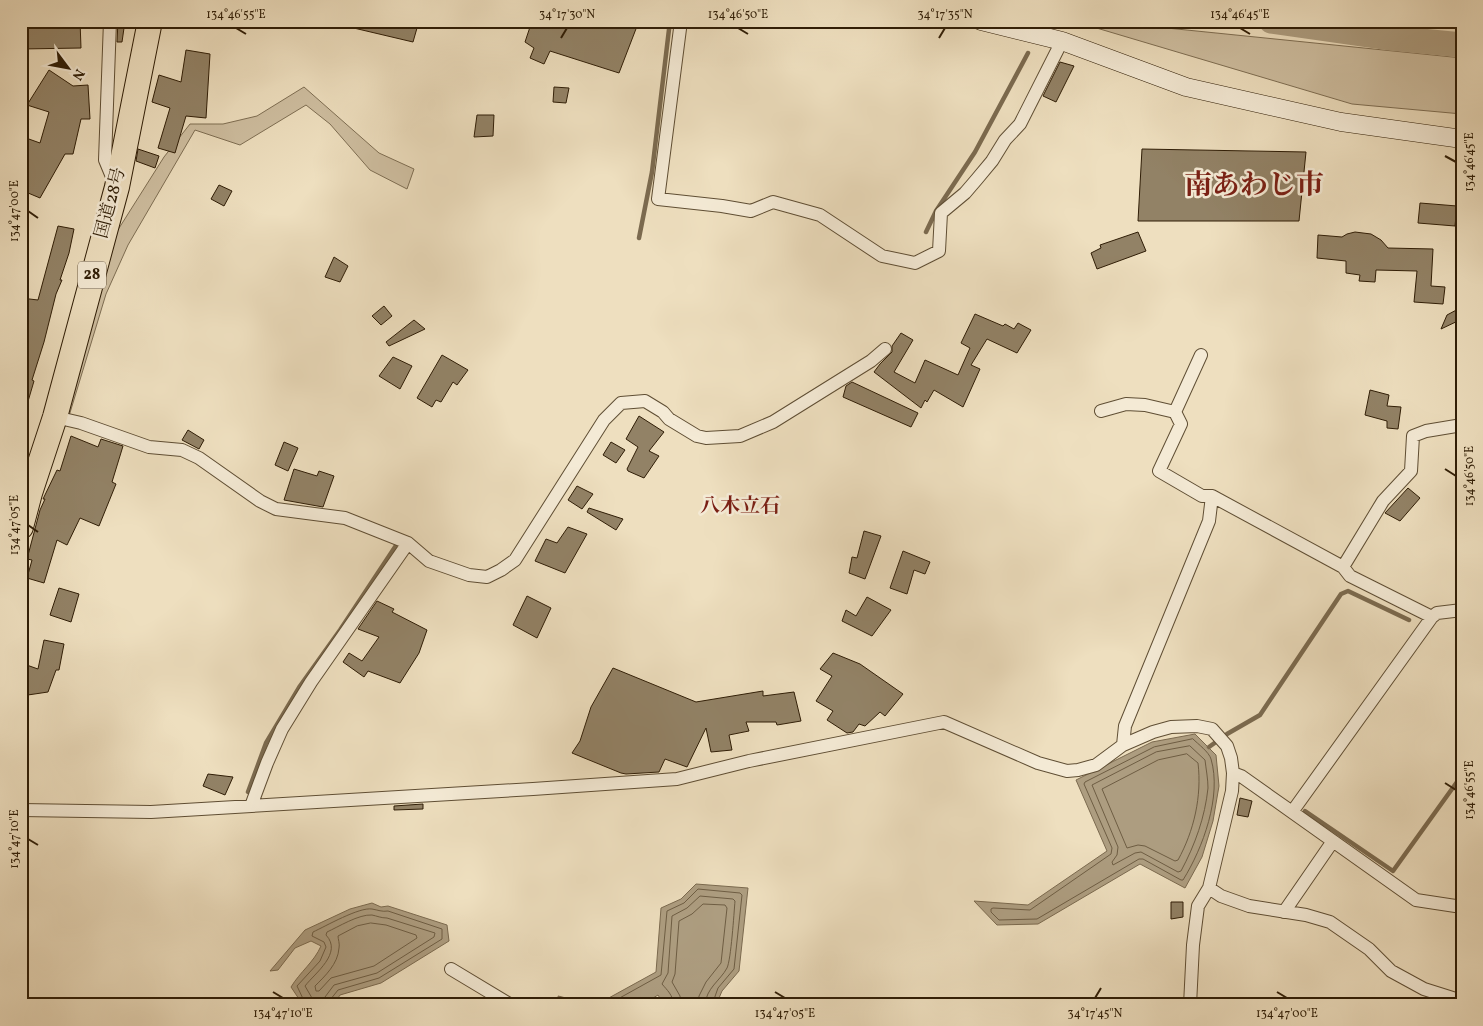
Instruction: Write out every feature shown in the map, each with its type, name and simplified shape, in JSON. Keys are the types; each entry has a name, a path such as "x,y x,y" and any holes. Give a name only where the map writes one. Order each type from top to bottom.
{"highway":[{"name":"国道28号","path":"21,526 54,417 117,187 150,21"}],"street":[{"path":"110,21 105,160 117,187"},
{"path":"682,21 658,199 751,211 772,202 820,215 882,256 915,263 939,251 941,213 965,193 992,161 1005,140 1020,124 1062,41"},
{"path":"981,21 1062,41 1186,87 1341,122 1462,139"},
{"path":"54,417 81,423 149,447 182,450 199,458 260,501 276,509 345,518 408,543 429,561 469,575 487,577 515,560 604,420 621,403 645,401 663,412 669,419 697,436 706,438 740,436 780,418 871,362 885,349"},
{"path":"1175,412 1201,355"},
{"path":"1101,411 1126,404 1145,405 1175,412"},
{"path":"1175,412 1181,424 1159,471 1202,496 1212,496 1343,567 1350,576 1432,617"},
{"path":"1343,567 1383,501 1411,471 1413,436 1426,431 1462,425"},
{"path":"1123,745 1125,726 1209,521 1212,496"},
{"path":"251,806 282,729 311,682 408,543"},
{"path":"1292,812 1432,617 1437,613 1462,610"},
{"path":"21,810 151,812 677,779 749,762 944,722 1038,763 1067,771 1096,765 1123,745 1153,732 1171,727 1196,726 1212,729 1227,746 1233,773 1232,791 1209,888 1198,906 1193,945 1190,1005"},
{"path":"1233,773 1241,776 1416,900 1462,907"},
{"path":"1284,912 1333,841"},
{"path":"1209,888 1222,896 1250,906 1330,922 1369,949 1391,971 1424,989 1462,1001"},
{"path":"451,969 511,1005"}],"shaded area":[{"path":"1073,21 1098,21 1462,58 1462,114 1352,104"},
{"path":"304,87 379,153 414,169 407,189 370,170 330,124 306,105 240,145 195,130 128,245 106,294 69,416 60,412 109,244 164,157 190,124 223,124 257,116"}],"water":[{"path":"1195,734 1216,755 1219,786 1213,821 1202,857 1185,888 1140,864 1038,924 997,925 974,901 1028,905 1107,851 1076,780 1152,742"},
{"path":"696,884 748,888 739,971 722,991 716,1005 664,1005 658,995 642,1005 596,1005 656,972 661,908 681,899"},
{"path":"372,903 381,907 388,906 447,925 449,941 381,983 340,995 328,1004 319,1006 303,1005 291,987 315,957 321,946 311,941 295,948 278,970 270,971 305,930 350,909"},
{"path":"558,996 594,1005 560,1005"}],"building":[{"path":"21,21 80,21 81,48 21,49"},
{"path":"118,21 125,21 122,42 117,42"},
{"path":"342,21 419,21 413,42 341,25"},
{"path":"532,21 639,21 619,73 550,51 544,64 530,58 534,48 525,42"},
{"path":"186,50 210,54 206,118 186,116 175,153 158,148 170,108 152,102 159,75 181,82"},
{"path":"1060,62 1074,66 1056,102 1043,96"},
{"path":"49,70 73,86 88,85 90,119 81,119 73,154 65,154 40,198 21,190 21,146 26,138 40,143 49,112 27,105"},
{"path":"554,87 569,88 566,103 553,102"},
{"path":"477,115 494,115 493,136 474,137"},
{"path":"138,149 159,156 155,168 136,161"},
{"path":"1142,149 1306,152 1299,221 1138,221"},
{"path":"219,185 232,191 224,206 211,199"},
{"path":"1420,203 1457,206 1455,226 1418,223"},
{"path":"58,226 74,229 69,253 60,280 62,280 56,294 24,415 21,414 21,298 38,300"},
{"path":"1138,232 1146,251 1097,269 1091,253 1101,248 1100,245"},
{"path":"1355,232 1371,234 1381,240 1388,248 1433,249 1431,286 1445,287 1443,304 1414,302 1417,271 1376,270 1375,282 1359,281 1360,275 1346,273 1346,261 1317,258 1318,235 1342,237"},
{"path":"334,257 348,266 340,282 325,277"},
{"path":"384,306 392,316 381,325 372,316"},
{"path":"1462,307 1462,319 1441,329 1447,315"},
{"path":"975,314 1003,326 1005,324 1014,329 1018,323 1031,330 1017,353 987,339 971,365 980,369 963,407 934,390 921,408 874,372 892,352 892,346 901,333 913,340 894,372 915,383 925,360 958,375 970,348 961,343"},
{"path":"414,320 425,329 389,346 386,342"},
{"path":"442,355 468,370 457,385 453,382 441,402 436,400 432,407 417,398"},
{"path":"393,357 412,366 400,389 379,376"},
{"path":"852,382 918,413 911,427 843,397 846,386"},
{"path":"1370,390 1389,395 1387,406 1401,407 1398,429 1387,428 1387,421 1365,415"},
{"path":"639,416 664,432 649,451 659,456 644,478 627,469 638,447 626,439"},
{"path":"188,430 204,440 199,449 182,440"},
{"path":"71,436 98,447 101,439 123,446 112,482 116,484 99,526 80,518 67,545 57,540 44,583 27,578 32,560 27,559 40,510 45,499 43,499 57,470 60,471"},
{"path":"284,442 298,448 288,471 275,465"},
{"path":"611,442 625,450 616,463 603,455"},
{"path":"294,469 317,476 319,471 334,476 323,507 284,500"},
{"path":"577,486 593,494 582,509 568,500"},
{"path":"1408,488 1420,498 1400,521 1385,513"},
{"path":"589,508 623,519 616,530 587,512"},
{"path":"568,527 587,534 565,573 535,561 546,539 557,543"},
{"path":"864,531 881,536 865,579 849,573 852,557 857,558"},
{"path":"903,551 930,562 925,574 914,570 907,594 890,588"},
{"path":"59,588 79,594 71,622 50,615"},
{"path":"527,596 551,608 537,638 513,625"},
{"path":"867,597 891,610 872,636 842,621 846,610 856,616"},
{"path":"377,601 394,609 392,612 427,630 419,653 400,683 368,671 364,677 343,662 349,653 362,661 379,637 358,629"},
{"path":"44,640 64,644 59,670 56,670 48,692 21,696 21,663 38,669"},
{"path":"833,653 860,664 903,694 885,716 880,712 865,726 859,724 853,732 847,733 827,720 833,711 816,701 832,676 820,669"},
{"path":"613,668 696,702 763,691 763,696 794,692 801,721 777,725 776,722 746,722 749,731 729,735 732,750 711,752 706,728 687,767 665,759 659,772 621,773 572,753 580,741 591,707"},
{"path":"208,774 233,777 225,795 203,786"},
{"path":"1240,798 1252,801 1248,817 1237,815"},
{"path":"423,804 423,809 394,810 394,806"},
{"path":"1171,902 1183,902 1183,917 1171,919"}],"waterway":[{"path":"639,238 652,172 670,21"},
{"path":"1271,21 1391,38 1462,45"},
{"path":"926,232 936,211 975,152 1028,53"},
{"path":"248,792 266,743 300,686 399,541"},
{"path":"1209,747 1260,715 1341,594 1348,591 1409,620"},
{"path":"1305,811 1393,871 1462,775"}],"district":[{"name":"南あわじ市","path":"1254,186"},
{"name":"八木立石","path":"740,507"}]}
